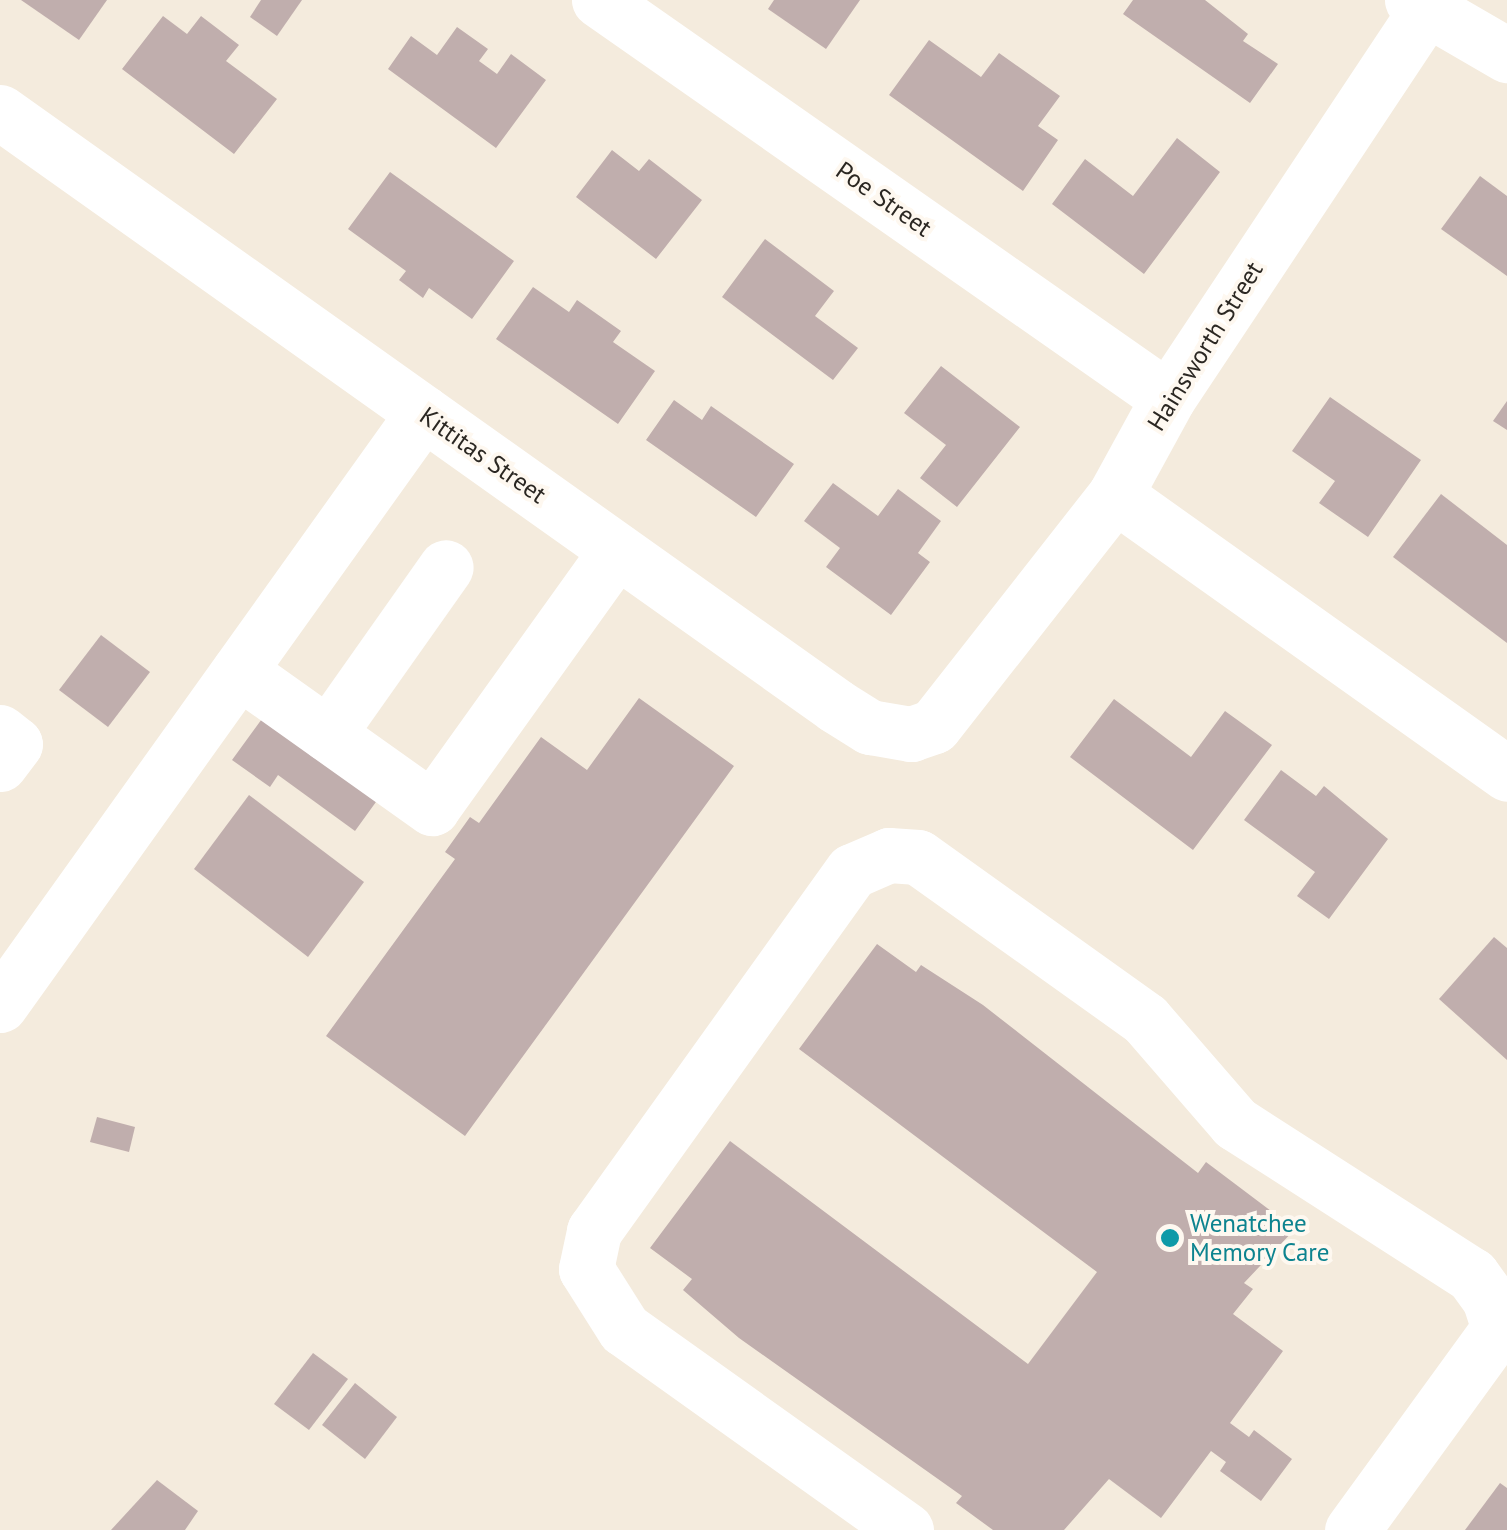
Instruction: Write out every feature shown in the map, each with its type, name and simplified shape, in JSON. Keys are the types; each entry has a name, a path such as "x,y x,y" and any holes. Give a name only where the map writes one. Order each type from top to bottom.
{"street":[{"name":"Poe Street","path":"599,0 1168,398"},
{"name":"Hainsworth Street","path":"967,685 1115,494 1168,398 1423,3"},
{"path":"1423,3 1507,55"},
{"name":"Kittitas Street","path":"0,112 870,727 911,734 934,726 967,685"},
{"path":"0,1005 423,413"},
{"path":"1115,494 1507,774"},
{"path":"239,671 432,808 616,550"},
{"path":"328,734 446,567"},
{"path":"0,732 15,744 0,764"},
{"path":"906,1530 624,1329 586,1268 594,1231 852,871 889,856 918,857 1146,1019 1234,1123 1472,1276 1489,1298 1499,1328 1352,1530"}],"building":[{"path":"21,0 107,0 79,40"},
{"path":"261,0 302,0 277,36 250,17"},
{"path":"774,0 860,0 826,49 768,9"},
{"path":"1133,0 1205,0 1248,34 1243,41 1278,64 1250,103 1123,14"},
{"path":"163,16 187,34 201,16 239,45 226,61 277,99 234,154 122,69"},
{"path":"457,27 488,49 479,61 497,74 511,54 546,80 496,148 388,69 411,36 437,55"},
{"path":"929,40 981,77 999,53 1060,96 1038,126 1058,140 1023,191 889,95"},
{"path":"1177,138 1220,172 1144,274 1052,204 1085,159 1133,196"},
{"path":"612,150 639,171 649,159 702,200 656,259 576,197"},
{"path":"390,172 514,261 472,319 429,288 423,298 399,280 406,271 348,229"},
{"path":"1480,176 1507,196 1507,276 1441,229"},
{"path":"765,239 834,291 815,316 858,348 833,380 722,297"},
{"path":"533,287 569,312 577,300 621,331 613,342 655,371 618,424 496,339"},
{"path":"941,366 1020,427 957,507 920,478 946,445 904,413"},
{"path":"1330,397 1421,460 1368,537 1319,503 1335,481 1292,451"},
{"path":"674,400 702,420 711,406 794,464 756,517 646,440"},
{"path":"1507,401 1507,430 1493,421"},
{"path":"833,483 878,516 898,489 941,521 918,553 930,562 891,615 826,567 840,548 804,521"},
{"path":"1441,494 1507,545 1507,643 1393,557"},
{"path":"101,635 150,672 108,727 59,690"},
{"path":"639,698 734,766 465,1136 326,1036 455,859 445,852 470,817 479,823 541,737 587,770"},
{"path":"1114,699 1191,757 1225,711 1272,745 1193,850 1070,757"},
{"path":"267,712 381,795 355,831 278,775 270,787 232,760"},
{"path":"1281,770 1316,796 1324,786 1388,839 1329,919 1297,896 1315,872 1244,820"},
{"path":"249,795 364,882 308,957 194,869"},
{"path":"1494,937 1507,948 1507,1060 1439,999"},
{"name":"Wenatchee Memory Care","path":"877,944 916,972 921,965 983,1005 1198,1173 1206,1162 1295,1229 1244,1283 1253,1289 1233,1314 1283,1351 1230,1423 1249,1437 1254,1430 1292,1459 1261,1501 1220,1471 1226,1462 1211,1451 1161,1518 1109,1479 1064,1530 993,1530 956,1503 962,1496 739,1338 683,1290 692,1279 650,1248 730,1141 1028,1364 1097,1272 799,1049"},
{"path":"97,1117 135,1127 129,1152 90,1142"},
{"path":"313,1353 348,1379 309,1430 274,1404"},
{"path":"355,1383 397,1417 365,1459 322,1425"},
{"path":"157,1480 198,1511 185,1530 111,1530"},
{"path":"1500,1483 1507,1488 1507,1530 1465,1530"}],"place":[{"name":"Wenatchee Memory Care","path":"1170,1238"}]}
